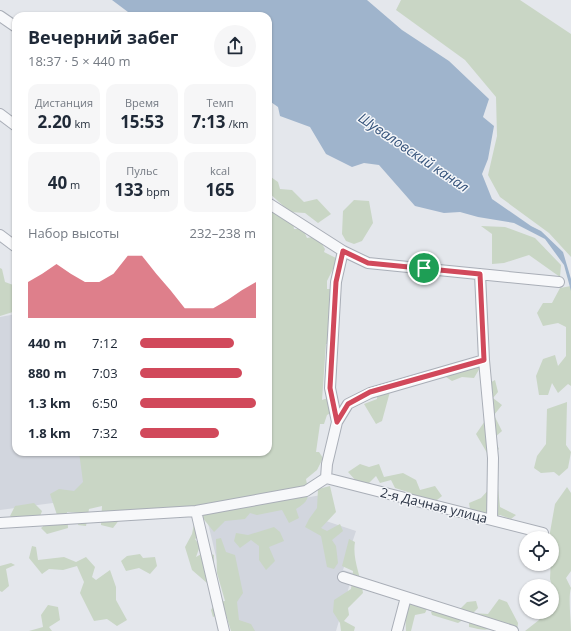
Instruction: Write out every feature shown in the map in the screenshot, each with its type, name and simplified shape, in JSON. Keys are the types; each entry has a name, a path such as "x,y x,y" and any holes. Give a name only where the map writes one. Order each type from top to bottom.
{"street":[{"path":"0,16 12,24"},
{"path":"0,114 12,123"},
{"path":"272,206 343,251 368,263 559,282"},
{"path":"0,235 12,244"},
{"path":"337,422 330,388 336,282 343,251"},
{"path":"480,274 484,360 493,458 492,520"},
{"path":"0,524 196,512 306,490 326,478 327,464 337,422 348,404 370,392 484,360"},
{"name":"2-я Дачная улица","path":"326,478 535,531"},
{"path":"196,512 224,631"},
{"path":"343,577 513,631"},
{"path":"397,631 406,597"}],"shaded area":[{"path":"12,315 12,456 87,456 98,497 0,510 0,317"},
{"path":"327,494 320,519 356,531 343,570 353,573 336,631 234,631 206,515"}],"green space":[{"path":"401,0 520,0 571,34 571,257 549,233 500,197 488,175 497,136 496,97 465,60 396,10"},
{"path":"272,178 278,182 280,189 292,190 304,202 317,199 331,214 318,223 305,213 290,212 272,196"},
{"path":"354,200 369,201 373,223 362,241 354,244 346,241 342,234 343,211"},
{"path":"272,211 293,223 294,229 303,229 307,238 317,236 325,249 324,252 338,259 327,281 327,289 330,289 328,328 335,334 329,344 326,344 322,400 328,398 338,409 327,415 324,424 320,424 316,452 319,452 323,458 317,470 306,479 308,497 301,506 296,509 299,518 289,523 282,510 257,515 250,513 245,519 225,521 214,532 202,517 201,508 123,515 113,528 101,525 102,506 89,509 86,526 78,525 80,513 67,512 68,528 47,534 41,528 57,515 50,494 59,489 74,491 83,482 80,456 272,456"},
{"path":"481,226 505,227 535,238 561,265 560,277 529,255 504,263 492,264 492,234"},
{"path":"0,268 2,269 5,282 12,285 12,312 0,316"},
{"path":"571,286 571,386 568,384 558,393 552,383 548,395 539,395 536,376 543,359 555,355 558,366 566,356 566,327 558,323 543,326 537,313 543,303 552,303 560,288"},
{"path":"453,365 481,366 474,378 462,377 452,381 446,377"},
{"path":"495,380 498,392 493,398 502,405 494,415 502,431 494,438 499,449 490,458 476,434 487,418 484,386"},
{"path":"378,386 391,388 382,421 376,424 364,404 377,399"},
{"path":"567,402 566,445 571,452 568,468 559,476 554,472 541,473 534,468 537,456 546,444 547,409"},
{"path":"360,464 369,467 379,464 384,477 403,473 416,480 420,490 435,486 442,496 437,500 430,499 413,503 411,493 395,488 391,480 380,483 376,476 368,484 358,483 348,472"},
{"path":"330,486 336,512 321,528 327,531 340,524 343,531 332,540 336,546 338,563 334,569 327,567 321,536 305,527 317,508 318,489"},
{"path":"491,487 498,488 500,507 516,515 511,519 500,515 490,519 471,516 469,503 481,498"},
{"path":"567,487 571,493 571,571 566,578 571,588 571,631 525,631 540,619 559,619 559,579 550,579 550,571 559,571 559,531 550,531 555,504"},
{"path":"34,503 42,511 39,519 17,521 10,516 15,506"},
{"path":"195,519 205,533 195,539 200,546 196,557 205,552 214,555 214,574 207,583 192,570 185,547 192,534"},
{"path":"274,527 280,532 284,541 269,547 275,561 266,570 259,560 259,546 251,540 240,548 234,541 236,533 248,535"},
{"path":"221,538 226,552 235,555 243,593 237,602 239,620 251,624 255,631 231,631 225,612 213,617 211,610 216,602 225,601 217,573 216,539"},
{"path":"349,539 355,542 355,555 363,593 348,608 349,615 344,621 355,627 354,631 341,631 340,623 333,612 334,600 351,589 353,571 342,566"},
{"path":"32,546 36,547 38,560 64,557 76,562 86,557 95,567 92,577 96,580 110,570 116,587 116,600 127,620 117,626 107,619 94,621 80,593 84,582 77,566 63,570 49,569 42,574 29,558"},
{"path":"140,554 143,558 155,557 157,566 150,574 139,568 126,571 121,561 127,556"},
{"path":"11,563 15,565 6,569 9,586 2,592 0,591 0,566"},
{"path":"413,596 423,597 428,607 425,613 415,615 411,631 406,631 405,611"},
{"path":"499,599 507,602 518,623 517,631 504,623 487,630 469,627 469,616 458,623 432,615 431,612 445,605 453,610 461,608 467,602 476,601 478,608 473,613 488,614"},
{"path":"48,605 58,607 60,620 49,627 52,631 29,631 43,627 41,615"}],"water":[{"name":"Шуваловский канал","path":"112,0 367,0 402,30 449,61 489,99 483,117 494,126 488,159 482,174 492,199 531,226 541,231 563,252 571,279 571,291 564,265 545,239 514,223 478,217 460,212 444,213 415,206 379,165 364,163 352,167 326,154 310,127 280,116 278,107 272,103 272,12 128,12"}],"route":[{"path":"343,251 368,263 424,268 480,274 484,360 370,392 348,404 337,422 330,388 336,282 343,251"}]}
